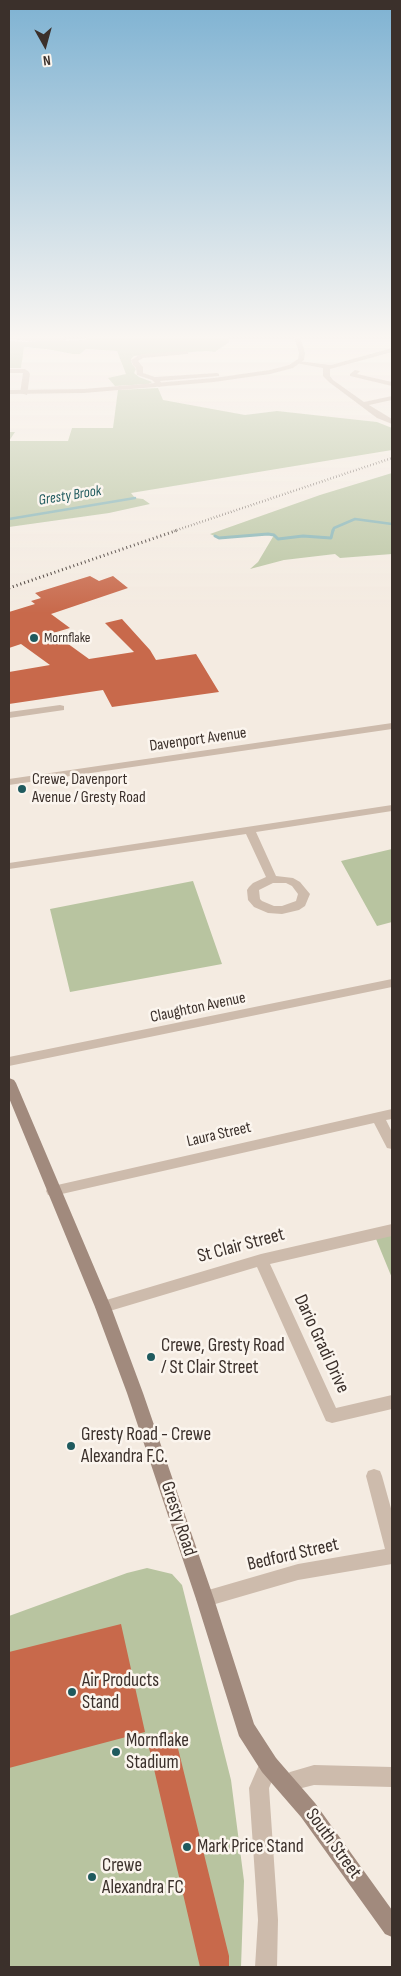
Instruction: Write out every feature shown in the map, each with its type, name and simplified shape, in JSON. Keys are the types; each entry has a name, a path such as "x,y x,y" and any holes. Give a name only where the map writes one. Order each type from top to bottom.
{"main road":[{"name":"Gresty Road","path":"9,1083 102,1307 138,1402 246,1729 268,1765"},
{"name":"South Street","path":"268,1765 288,1786 328,1836 392,1927"}],"street":[{"path":"9,715 60,708"},
{"name":"Davenport Avenue","path":"9,782 392,726"},
{"path":"9,866 392,808"},
{"path":"249,829 272,879"},
{"name":"Claughton Avenue","path":"9,1062 392,983"},
{"name":"Laura Street","path":"53,1191 392,1114"},
{"path":"378,1118 392,1144"},
{"name":"St Clair Street","path":"102,1307 261,1260 392,1230"},
{"name":"Dario Gradi Drive","path":"261,1260 332,1416 392,1402"},
{"path":"374,1476 392,1544"},
{"name":"Bedford Street","path":"204,1599 298,1572 392,1556"},
{"path":"266,1967 268,1920 259,1788 268,1765"},
{"path":"288,1786 297,1779 314,1775 392,1777"}],"green space":[{"path":"72,428 392,428 392,450 131,493 135,498 143,499 150,504 109,513 9,527 9,441 68,441"},
{"path":"9,432 15,432 9,441"},
{"path":"392,473 392,554 340,558 335,554 284,560 250,569 258,562 274,535 219,538 210,534 320,495"},
{"path":"392,849 392,922 377,926 341,861"},
{"path":"193,881 222,964 70,992 50,909"},
{"path":"392,1230 392,1278 374,1234"},
{"name":"Mornflake Stadium","path":"147,1568 172,1574 182,1585 231,1780 244,1881 241,1967 9,1967 9,1616 127,1573"}],"building":[{"name":"Mornflake","path":"90,576 99,581 113,576 128,588 51,614 70,628 53,633 89,659 134,652 105,623 122,619 150,650 156,660 196,654 219,692 112,707 103,690 9,704 9,672 50,665 21,644 9,648 9,612 35,604 31,601 41,598 35,593"},
{"name":"Air Products Stand","path":"121,1624 145,1732 9,1768 9,1652"},
{"name":"Mark Price Stand","path":"174,1732 229,1956 229,1967 200,1967 147,1739"}],"waterway":[{"name":"Gresty Brook","path":"9,519 135,498"},
{"name":"Gresty Brook","path":"333,531 334,528 355,519 392,524"},
{"name":"Gresty Brook","path":"215,536 219,538 268,534 274,535 278,539 303,536 331,538 333,530"}],"railway":[{"path":"174,531 392,458"},
{"path":"9,588 178,530"}],"place":[{"name":"Mornflake","path":"34,638"},
{"name":"Crewe, Davenport Avenue / Gresty Road","path":"22,789"},
{"name":"Crewe, Gresty Road / St Clair Street","path":"151,1357"},
{"name":"Gresty Road - Crewe Alexandra F.C.","path":"71,1446"},
{"name":"Air Products Stand","path":"72,1692"},
{"name":"Mornflake Stadium","path":"116,1752"},
{"name":"Mark Price Stand","path":"187,1847"},
{"name":"Crewe Alexandra FC","path":"92,1877"}]}
